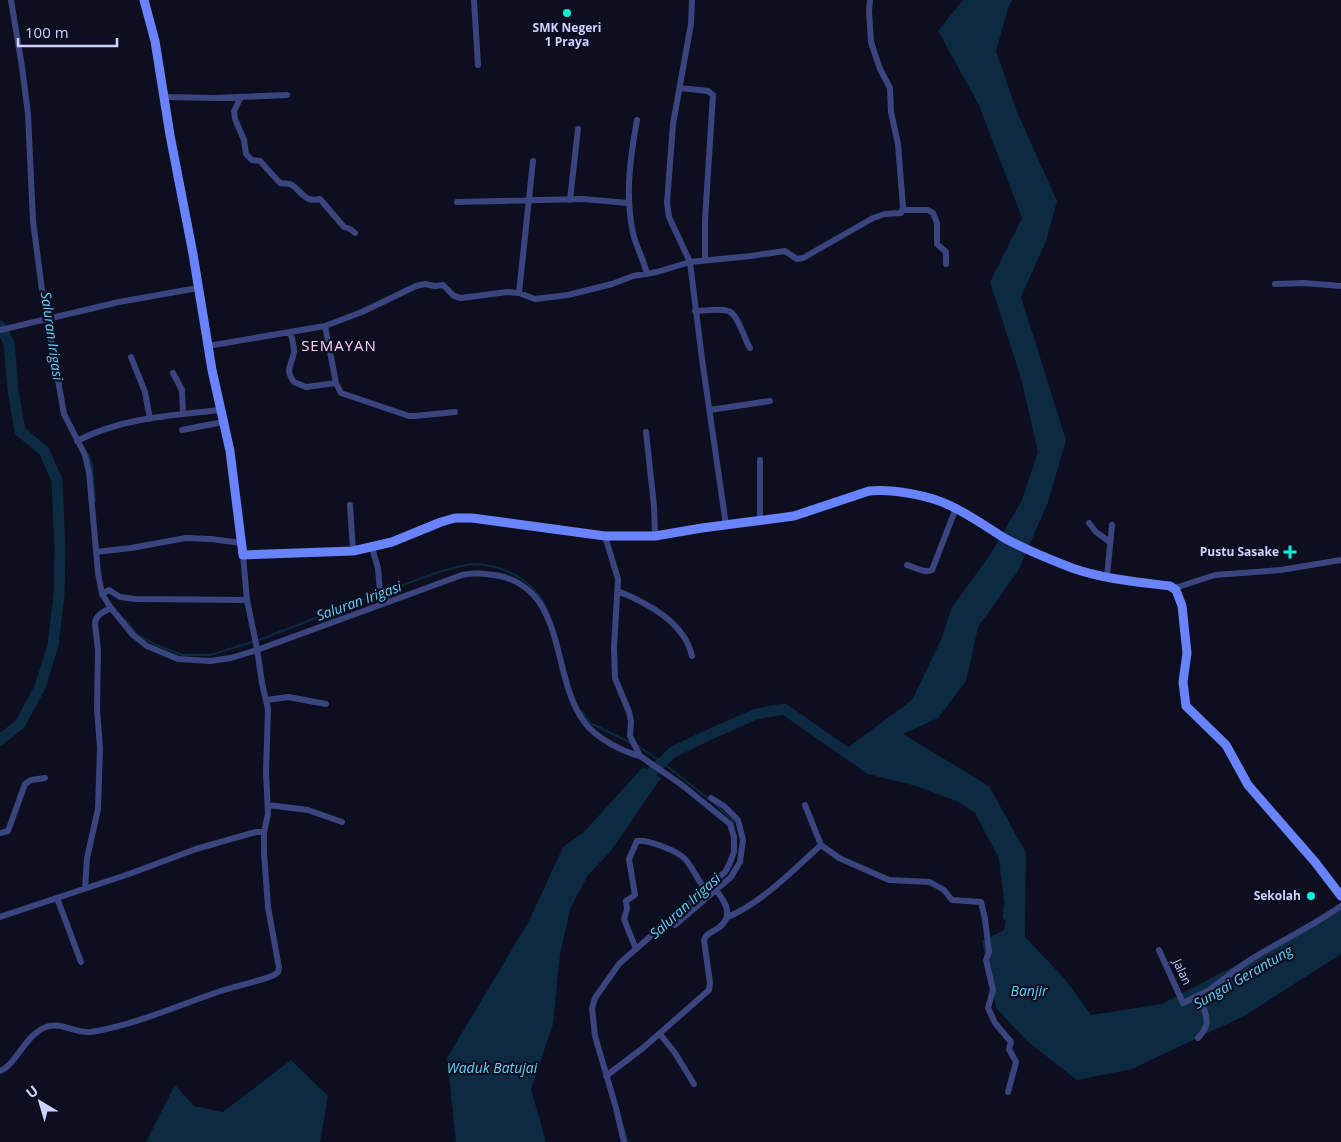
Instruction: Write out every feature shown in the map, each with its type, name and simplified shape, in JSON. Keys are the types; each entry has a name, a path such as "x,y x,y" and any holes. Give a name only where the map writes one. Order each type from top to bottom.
{"street":[{"path":"11,0 28,114 33,221 42,290 62,404 64,414 85,455 89,472 97,552 105,592 111,608 126,628 142,643 158,652 178,659 198,662 218,661 257,649 445,580 468,574 485,573 506,578 520,583 535,596 544,608 572,700 585,723 613,745 641,757 720,809"},
{"path":"0,1071 6,1068 24,1044 45,1027 56,1024 89,1032 139,1021 278,972 268,907 264,853 264,832 268,817 266,778 267,700 262,683 247,600 232,465 208,346 170,136 155,40 144,0"},
{"path":"474,0 478,65"},
{"path":"692,0 691,24 673,124 667,203 672,224 690,262 695,311 726,525"},
{"path":"870,0 871,42 890,91 891,112 898,144 903,210"},
{"path":"680,88 708,91 713,95 705,220 705,260"},
{"path":"164,97 287,95"},
{"path":"240,97 234,114 244,140 245,151 249,158 260,161 280,183 292,185 307,199 320,199 344,227 355,233"},
{"path":"637,120 628,178 628,204 635,239 648,274"},
{"path":"570,200 578,130"},
{"path":"518,293 533,161"},
{"path":"457,202 570,200 628,204"},
{"path":"208,346 325,326 362,312 420,285 443,285 454,296 461,298 494,293 518,293 539,299 568,295 690,262 785,251 797,259 803,258 873,218 885,214 899,214 903,210 928,210 933,212 937,223 937,244 946,252 946,264"},
{"path":"1275,284 1341,286"},
{"path":"0,330 119,302 198,288"},
{"path":"695,311 722,310 731,312 750,348"},
{"path":"325,326 336,383 339,390 344,394 409,416 455,412"},
{"path":"290,332 294,351 289,365 289,372 294,382 306,387 336,383"},
{"path":"131,357 145,392 150,419"},
{"path":"173,373 183,392 183,414"},
{"path":"710,410 770,401"},
{"path":"79,440 109,428 150,419 220,410"},
{"path":"182,430 223,422"},
{"path":"646,432 654,506 655,536"},
{"path":"760,460 760,521"},
{"path":"243,555 353,551 372,548 455,518 472,518 606,536 655,536 794,516 855,495 877,490 920,496 941,502 956,508 1008,540 1073,568 1174,588 1182,606 1187,653 1183,682 1186,706 1226,745 1248,785 1341,895"},
{"path":"350,505 353,551"},
{"path":"907,565 929,572 932,570 956,508"},
{"path":"1089,523 1096,532 1110,542"},
{"path":"1107,576 1112,525"},
{"path":"606,536 616,567 618,591 615,620 614,670 630,719 630,736 641,757"},
{"path":"97,552 186,538 211,538 242,543"},
{"path":"372,548 378,568 381,604"},
{"path":"1174,588 1215,575 1275,570 1341,560"},
{"path":"618,591 650,607 673,624 683,634 690,647 692,656"},
{"path":"105,592 134,599 247,600"},
{"path":"85,888 87,858 98,808 100,748 97,709 98,651 95,619 111,608"},
{"path":"267,700 288,697 326,704"},
{"path":"0,833 8,831 25,784 31,780 44,778"},
{"path":"676,925 714,887 730,865 734,844 732,828 711,798"},
{"path":"268,805 308,810 342,822"},
{"path":"804,805 821,846 839,858 889,880 930,882 944,890 952,900 980,902 986,919 989,952 986,960 993,990 988,1008 994,1023 1011,1042 1009,1049 1016,1062 1008,1092"},
{"path":"0,916 223,840 256,832 264,832"},
{"path":"636,949 624,919 627,910 626,901 635,895 630,859 637,841 651,842 685,858 705,889"},
{"path":"608,1075 660,1034 709,990 704,940 708,934 723,925 728,917 758,900 821,846"},
{"path":"624,1142 608,1075 595,1036 592,1017 593,1003 619,964 705,889 714,887"},
{"path":"714,887 726,907 728,917"},
{"path":"57,898 80,962"},
{"path":"1198,1038 1207,1027 1207,1017 1203,1003 1211,989 1236,968 1341,906"},
{"name":"Jalan","path":"1158,950 1183,1003 1211,989"},
{"path":"660,1034 675,1053 694,1084"}],"water":[{"name":"Banjir","path":"963,0 1012,0 996,51 1017,112 1057,201 1046,241 1021,297 1066,440 1048,502 1018,571 978,627 966,681 938,718 903,734 989,786 1026,853 1025,937 1064,978 1091,1015 1162,1004 1341,910 1341,954 1246,1015 1132,1069 1077,1080 1027,1041 996,1008 982,941 1004,930 1010,903 1004,856 979,809 959,796 919,781 870,769 843,751 912,700 941,640 952,607 990,555 1022,500 1038,452 1021,378 990,282 1022,218 979,105 938,31"},
{"name":"Waduk Batujai","path":"643,767 661,778 610,852 588,875 570,909 560,955 553,1024 531,1089 546,1142 456,1142 447,1058 529,921 563,847 584,832"},
{"path":"291,1060 328,1096 320,1142 146,1142 175,1085 194,1106 223,1112"}],"waterway":[{"path":"0,326 9,343 13,390 20,431 44,451 57,480 60,550 59,595 53,645 40,687 20,724 0,740"},
{"name":"Saluran Irigasi","path":"88,455 92,464 95,501"},
{"name":"Saluran Irigasi","path":"383,593 446,570 469,564 486,565 518,576 535,591 547,610"},
{"name":"Saluran Irigasi","path":"125,620 137,634 156,645 182,655 210,655 259,640 378,594"},
{"name":"Sungai Gerantung","path":"652,772 673,752 704,737 756,714 784,709 870,769 919,781 959,796 979,809 1004,856 1010,903 1008,916"},
{"name":"Saluran Irigasi","path":"582,711 590,723 631,743"},
{"name":"Saluran Irigasi","path":"638,746 710,800"},
{"name":"Saluran Irigasi","path":"714,803 733,821 734,827"},
{"name":"Saluran Irigasi","path":"623,1126 628,1142"}],"place":[{"name":"SMK Negeri 1 Praya","path":"567,13"},
{"name":"Pustu Sasake","path":"1290,552"},
{"name":"Sekolah","path":"1311,896"}],"district":[{"name":"SEMAYAN","path":"339,346"}]}
